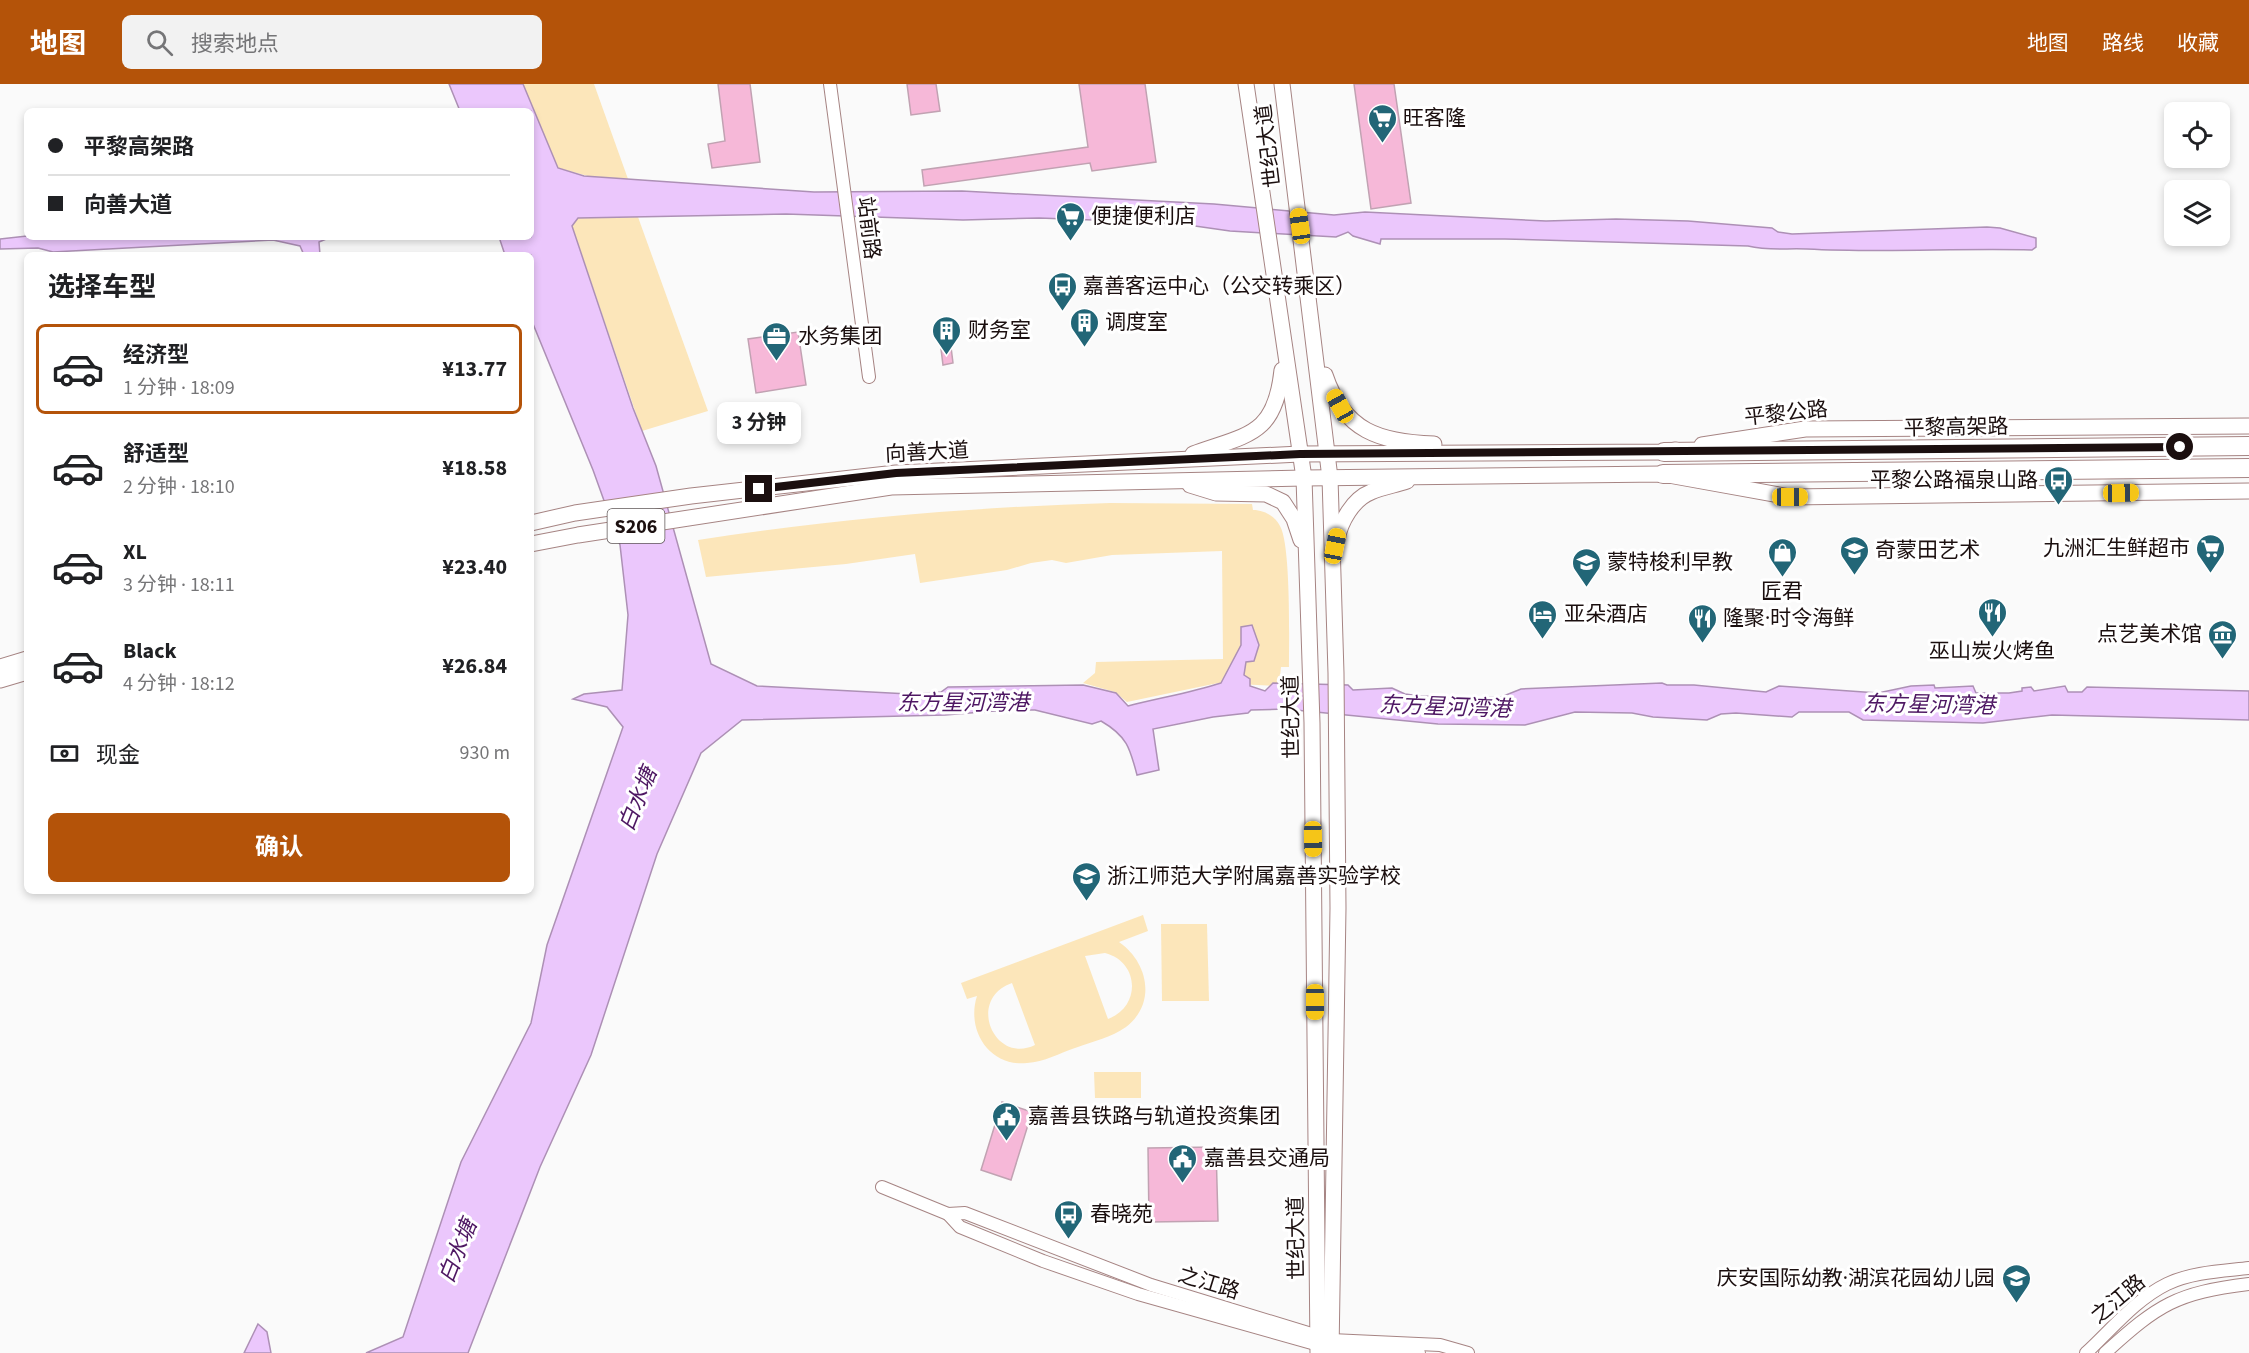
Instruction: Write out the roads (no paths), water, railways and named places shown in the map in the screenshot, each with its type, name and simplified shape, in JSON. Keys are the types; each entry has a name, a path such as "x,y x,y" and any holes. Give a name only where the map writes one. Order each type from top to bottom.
{"highway":[{"name":"平黎高架路","path":"1664,452 2249,446"},
{"name":"平黎高架路","path":"1663,474 2249,468"}],"main road":[{"name":"世纪大道","path":"1246,84 1304,478 1311,676 1326,1346"},
{"name":"世纪大道","path":"1282,84 1329,455 1333,561 1338,908 1326,1346"},
{"path":"1315,342 1330,388 1340,406 1357,424 1373,434 1398,443 1452,445 1481,453"},
{"path":"1178,460 1247,436 1266,420 1279,396 1284,346"},
{"name":"平黎公路","path":"1329,455 1664,452 1805,429 2249,426"},
{"name":"向善大道","path":"534,523 575,513 691,496 896,473 1300,454 1329,455"},
{"path":"1663,474 1790,497 2249,491"},
{"name":"S206","path":"1330,477 1663,474"},
{"name":"向善大道","path":"534,543 891,487 1330,477"},
{"path":"1333,561 1341,524 1358,502 1370,492 1421,477"},
{"path":"1175,481 1216,493 1266,494 1283,502 1294,519 1307,557"},
{"path":"0,668 24,660"},
{"path":"0,680 24,673"}],"street":[{"name":"站前路","path":"830,84 869,377"},
{"name":"之江路","path":"882,1187 948,1214 965,1213 1151,1285 1326,1346 1419,1353"},
{"name":"之江路","path":"2086,1353 2138,1304 2167,1284 2190,1277 2249,1268"},
{"name":"之江路","path":"2105,1353 2144,1317 2168,1303 2193,1293 2249,1284"},
{"name":"之江路","path":"1326,1346 1440,1345 1468,1353"}],"water":[{"path":"449,84 523,84 533,108 459,108"},
{"path":"534,110 558,168 584,176 814,192 962,191 1214,204 1334,215 1365,212 1546,221 1616,219 1688,221 1772,228 1778,232 1792,234 2000,228 2036,238 2036,247 2032,250 1863,251 1505,239 1381,239 1380,244 1353,236 1348,232 1336,237 1230,231 1174,223 1039,218 963,220 786,214 578,218 572,226 633,408 656,466 711,664 757,686 909,694 941,692 948,687 1083,685 1116,693 1128,706 1221,683 1241,645 1241,627 1252,625 1259,645 1254,661 1246,662 1244,675 1250,679 1250,686 1265,691 1273,683 1348,685 1353,690 1392,688 1405,694 1420,696 1501,697 1521,689 1662,683 1766,692 1779,686 1878,693 1911,686 1934,685 1935,688 1973,686 1976,693 2009,693 2022,691 2022,688 2031,687 2034,691 2065,686 2068,692 2082,692 2087,687 2249,691 2249,720 2052,715 1983,723 1863,720 1849,712 1799,712 1792,717 1721,714 1707,720 1653,717 1632,713 1575,712 1525,725 1438,724 1285,709 1251,710 1248,713 1213,717 1153,729 1159,770 1137,775 1132,757 1122,738 1101,721 1092,724 1035,710 945,715 742,720 701,753 657,854 591,1055 540,1167 468,1353 366,1353 403,1337 461,1162 531,1023 547,945 623,727 607,707 573,699 584,694 622,690 628,615 620,545 593,470 534,326 534,252 504,252 500,240 534,240"},
{"path":"24,236 24,240 273,240 53,252 38,248 0,249 0,239"},
{"path":"273,240 324,240 319,242 320,252 303,252 300,246"},
{"path":"258,1324 267,1332 271,1353 244,1353"}],"place":[{"name":"旺客隆","path":"1382,144"},
{"name":"便捷便利店","path":"1070,242"},
{"name":"嘉善客运中心（公交转乘区）","path":"1062,312"},
{"name":"调度室","path":"1084,348"},
{"name":"财务室","path":"947,356"},
{"name":"水务集团","path":"777,362"},
{"name":"平黎公路福泉山路","path":"2059,506"},
{"name":"九洲汇生鲜超市","path":"2211,574"},
{"name":"奇蒙田艺术","path":"1854,576"},
{"name":"匠君","path":"1782,578"},
{"name":"蒙特梭利早教","path":"1586,588"},
{"name":"巫山炭火烤鱼","path":"1992,638"},
{"name":"亚朵酒店","path":"1543,640"},
{"name":"隆聚·时令海鲜","path":"1702,644"},
{"name":"点艺美术馆","path":"2223,660"},
{"name":"浙江师范大学附属嘉善实验学校","path":"1086,902"},
{"name":"嘉善县铁路与轨道投资集团","path":"1007,1142"},
{"name":"嘉善县交通局","path":"1183,1184"},
{"name":"春晓苑","path":"1069,1240"},
{"name":"庆安国际幼教·湖滨花园幼儿园","path":"2016,1304"}],"water label":[{"name":"东方星河湾港","path":"963,702"},
{"name":"东方星河湾港","path":"1929,704"},
{"name":"东方星河湾港","path":"1445,706"},
{"name":"白水塘","path":"637,799"},
{"name":"白水塘","path":"457,1251"}]}
